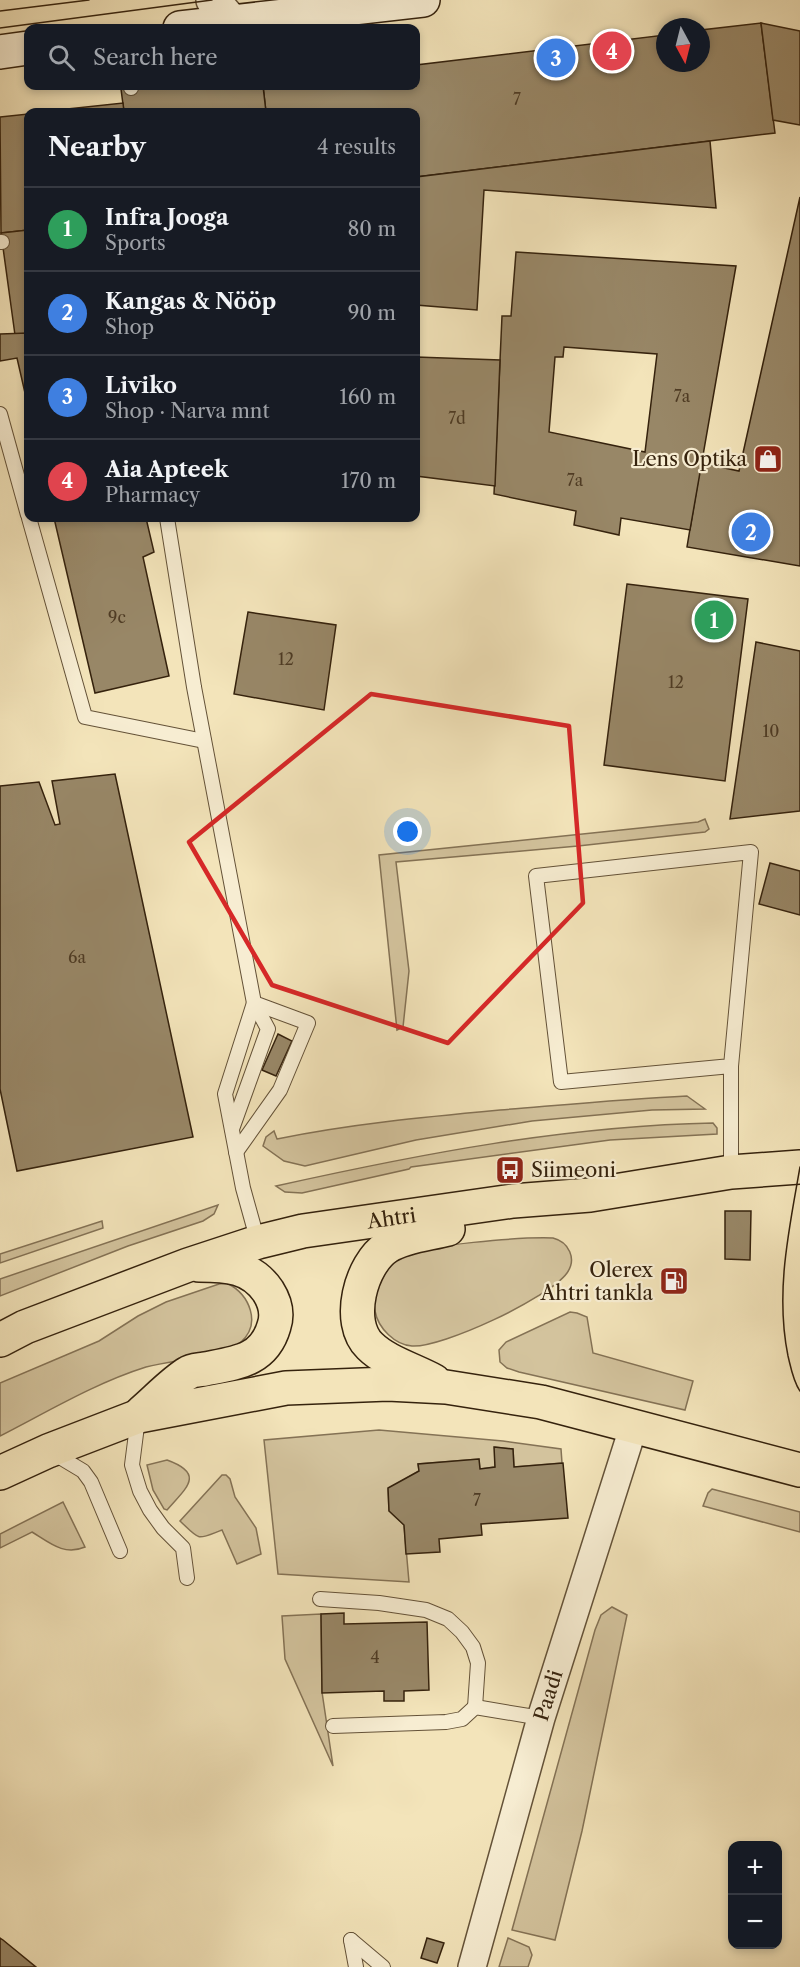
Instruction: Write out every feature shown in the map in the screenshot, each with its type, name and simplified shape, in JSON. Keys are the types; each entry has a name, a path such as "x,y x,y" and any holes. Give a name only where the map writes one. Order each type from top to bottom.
{"main road":[{"path":"190,24 222,11 423,0"},
{"path":"0,52 24,49"},
{"name":"Ahtri","path":"0,1340 25,1327 188,1265 258,1242 303,1232 513,1201 590,1195 731,1172 800,1167"},
{"path":"446,1387 368,1345 361,1330 358,1299 362,1280 372,1262 387,1247 405,1240 590,1195"},
{"path":"139,1416 189,1372 245,1362 259,1352 271,1337 277,1318 275,1306 272,1297 257,1276 225,1265 188,1265"},
{"path":"0,1473 48,1451 139,1416 286,1388 388,1384 446,1387 541,1402 800,1470"}],"street":[{"name":"Paadi","path":"472,1967 541,1718 634,1425"}],"lane":[{"path":"0,414 24,498"},
{"path":"31,522 85,717 204,741"},
{"path":"168,522 204,741 254,1003 268,1029 232,1130"},
{"path":"731,1066 561,1082 536,876 751,852 731,1066 731,1172"},
{"path":"236,1152 280,1090 308,1023 254,1003"},
{"path":"254,1003 225,1094 243,1188 258,1242"},
{"path":"139,1416 132,1465 140,1491 150,1510 163,1528 183,1548 187,1578"},
{"path":"48,1451 83,1471 91,1482 120,1551"},
{"path":"320,1599 379,1602 426,1610 447,1619 468,1640 473,1647 478,1664 475,1707 462,1719 446,1722 333,1726"},
{"path":"475,1707 541,1718"},
{"path":"356,1967 351,1940 383,1967"}],"highlighted area":[{"path":"371,694 569,726 583,903 448,1043 272,985 189,842"}],"shaded area":[{"path":"705,819 709,829 705,832 396,862 409,971 403,1027 397,1030 379,855 698,822"},
{"path":"687,1096 705,1109 652,1110 532,1121 416,1140 305,1166 284,1161 263,1146 266,1137 274,1131 277,1139 416,1118"},
{"path":"713,1123 717,1128 717,1134 610,1140 411,1167 302,1193 285,1192 276,1186 384,1163 548,1136 658,1125"},
{"path":"218,1205 214,1214 203,1221 128,1246 0,1296 0,1279"},
{"path":"102,1221 103,1228 0,1263 0,1254"},
{"path":"553,1238 563,1243 570,1252 571,1262 567,1273 539,1295 494,1320 446,1339 412,1346 394,1339 380,1324 375,1311 378,1282 385,1268 400,1258 411,1253 450,1245"},
{"path":"227,1283 235,1288 247,1302 252,1319 247,1335 240,1343 213,1354 146,1367 108,1381 0,1436 0,1383 99,1341 138,1316 166,1302"},
{"path":"570,1312 587,1317 593,1353 693,1381 685,1410 519,1372 507,1368 500,1362 499,1350 506,1342"},
{"path":"379,1430 503,1441 561,1449 562,1463 514,1467 513,1449 495,1447 495,1467 480,1469 479,1459 418,1464 419,1471 388,1489 389,1511 404,1525 409,1582 278,1574 264,1440"},
{"path":"167,1460 186,1471 189,1482 167,1510 164,1509 153,1490 147,1465"},
{"path":"222,1475 230,1479 235,1497 256,1528 261,1554 237,1564 222,1530 199,1537 180,1521"},
{"path":"712,1489 800,1512 800,1532 703,1506"},
{"path":"63,1502 85,1547 64,1549 32,1532 0,1548 0,1534"},
{"path":"612,1607 627,1615 582,1831 555,1940 512,1930 595,1630 601,1615"},
{"path":"321,1614 322,1692 333,1766 285,1659 282,1616"},
{"path":"508,1938 529,1947 532,1955 528,1967 499,1967"}],"building":[{"path":"761,23 775,133 420,177 420,108 266,108 263,90 420,90 420,65 656,36 656,72 710,72 710,29"},
{"path":"761,23 800,31 800,125 773,120"},
{"path":"121,90 263,90 266,108 123,108"},
{"path":"123,103 124,108 76,108"},
{"path":"24,114 24,230 1,233 0,117"},
{"path":"710,141 716,208 484,190 477,310 420,305 420,177"},
{"path":"800,197 800,566 687,547 701,463 739,471"},
{"path":"24,230 24,334 15,335 1,233"},
{"path":"516,252 736,266 690,530 621,518 619,535 574,525 576,511 494,494 502,316 511,316","holes":["564,347 657,354 645,452 549,432 555,357 563,357"]},
{"path":"24,333 24,389 17,358 0,361 0,334"},
{"path":"420,357 500,360 495,486 420,477"},
{"path":"55,522 147,522 154,552 143,557 169,676 95,693"},
{"path":"627,584 748,599 725,781 604,765"},
{"path":"248,612 336,625 324,710 234,694"},
{"path":"756,642 800,651 800,811 730,819"},
{"path":"115,774 193,1137 17,1171 0,1089 0,786 39,782 55,825 60,824 52,781"},
{"path":"770,863 800,871 800,915 759,904"},
{"path":"278,1034 292,1041 276,1076 262,1070"},
{"path":"725,1211 751,1211 750,1260 725,1259"},
{"path":"494,1447 513,1449 514,1467 563,1463 568,1518 481,1524 482,1535 439,1539 440,1552 406,1554 404,1525 389,1511 388,1488 419,1471 418,1464 479,1459 480,1469 495,1467"},
{"path":"344,1613 344,1624 427,1622 429,1690 404,1691 404,1701 384,1701 384,1691 322,1693 321,1614"},
{"path":"0,1938 3,1940 36,1967 0,1967"},
{"path":"427,1938 444,1943 437,1963 421,1958"}],"tram line":[{"path":"0,11 89,0"},
{"path":"30,24 212,0"},
{"path":"0,28 24,25"},
{"path":"800,1167 783,1285 784,1332 794,1379 800,1391"}],"place":[{"name":"Aia Apteek","path":"612,51"},
{"name":"Liviko","path":"556,58"},
{"name":"Lens Optika","path":"768,459"},
{"name":"Kangas & Nööp","path":"751,532"},
{"name":"Infra Jooga","path":"714,620"},
{"name":"Siimeoni","path":"510,1170"},
{"name":"Olerex Ahtri tankla","path":"674,1281"}]}
